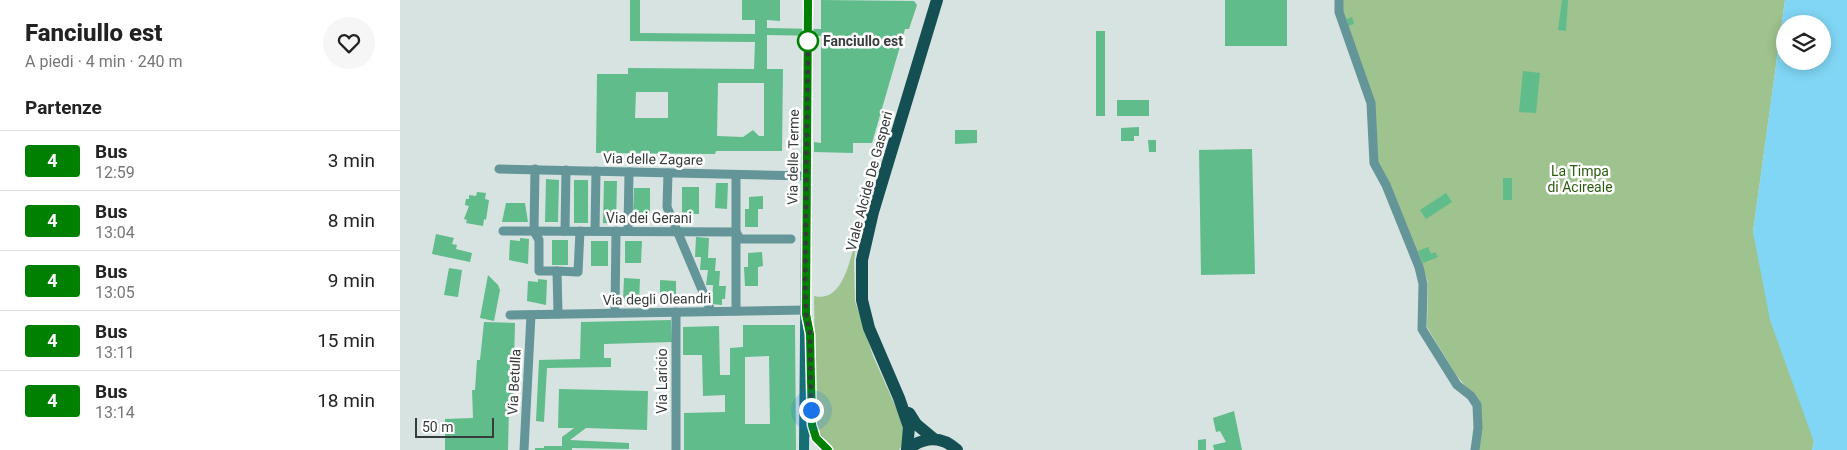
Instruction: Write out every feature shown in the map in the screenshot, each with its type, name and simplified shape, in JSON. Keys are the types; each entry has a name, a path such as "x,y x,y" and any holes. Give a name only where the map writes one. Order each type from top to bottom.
{"main road":[{"name":"Viale Alcide De Gasperi","path":"900,398 869,328 862,300 862,260 873,212 937,0"},
{"path":"900,398 916,424 934,439"},
{"path":"900,398 909,427 907,450"},
{"path":"907,450 924,440 934,439 943,441 957,450"}],"street":[{"name":"Via delle Terme","path":"806,312 808,0"},
{"path":"1338,0 1339,12 1370,103 1374,163 1386,185 1419,266 1423,284 1422,330 1457,385 1471,396 1477,405 1478,428 1475,450"},
{"name":"Via delle Zagare","path":"499,169 806,176"},
{"path":"535,170 534,231 539,240 539,271 578,272 580,231"},
{"path":"565,231 566,170"},
{"path":"595,231 596,171"},
{"path":"628,231 629,172"},
{"path":"668,173 667,207 711,311"},
{"path":"736,174 736,311"},
{"name":"Via dei Gerani","path":"504,231 736,232 740,239 791,239"},
{"path":"615,313 616,231"},
{"path":"557,271 558,314"},
{"name":"Via degli Oleandri","path":"510,316 711,311 806,312"},
{"name":"Via Laricio","path":"676,312 676,450"},
{"path":"804,450 806,312"},
{"path":"806,312 810,334 812,425 816,438 828,450"},
{"name":"Via Betulla","path":"524,450 531,315"}],"green space":[{"name":"La Timpa di Acireale","path":"1342,0 1785,0 1783,15 1776,15 1776,65 1753,232 1814,442 1812,450 1479,450 1481,404 1456,375 1427,327 1428,282 1407,227 1377,162 1374,109 1343,12"},
{"path":"857,234 854,262 855,301 873,356 905,428 904,442 899,450 834,450 820,436 816,422 814,296 824,296 833,293 839,285 849,265"}],"water":[{"path":"1785,0 1847,0 1847,450 1812,450 1814,442 1770,320 1753,232 1776,65 1776,70 1831,70 1831,15 1783,15"}],"building":[{"path":"630,0 640,0 640,33 755,34 755,20 742,20 742,0 780,0 780,21 767,20 767,28 821,29 821,0 914,1 917,5 909,29 905,29 872,143 853,143 853,153 814,152 814,142 821,143 821,36 767,35 767,69 783,69 782,151 716,151 715,154 596,153 597,74 628,74 628,68 754,69 755,42 630,41","holes":["718,83 764,83 764,136 759,136 753,130 743,137 717,136","636,92 668,92 668,118 635,118"]},
{"path":"1225,0 1287,0 1287,46 1225,46"},
{"path":"1562,0 1568,0 1566,31 1558,30"},
{"path":"1352,17 1354,24 1348,26 1347,19"},
{"path":"1096,31 1105,31 1105,116 1096,116"},
{"path":"1523,71 1540,73 1536,113 1519,112"},
{"path":"1117,100 1149,100 1149,116 1117,116"},
{"path":"1139,127 1139,136 1134,136 1134,141 1121,141 1121,128"},
{"path":"955,130 977,130 977,143 955,144"},
{"path":"1148,140 1156,140 1156,152 1149,152"},
{"path":"1252,149 1255,274 1201,275 1199,150"},
{"path":"1503,178 1512,178 1512,200 1503,200"},
{"path":"546,179 559,180 558,222 545,222"},
{"path":"574,180 588,180 588,223 574,223"},
{"path":"604,181 617,181 616,224 603,223"},
{"path":"716,183 728,183 727,209 715,208"},
{"path":"682,187 699,187 699,214 682,214"},
{"path":"634,188 650,188 650,214 633,213"},
{"path":"477,192 486,193 485,199 489,200 486,220 484,219 483,226 466,223 467,220 464,219 469,206 465,205 466,199 469,199 469,195 476,196"},
{"path":"1446,193 1452,202 1426,219 1420,210"},
{"path":"763,196 763,209 758,209 758,227 745,227 745,209 749,209 749,197"},
{"path":"506,203 525,203 528,222 502,222"},
{"path":"436,234 454,238 452,244 457,245 456,249 472,253 470,262 432,254"},
{"path":"696,237 709,238 708,258 716,258 715,271 720,271 719,286 726,286 725,299 722,299 722,305 712,304 713,285 706,285 708,270 700,270 701,257 695,257"},
{"path":"520,238 529,239 528,264 509,260 510,240 520,241"},
{"path":"552,240 568,240 568,265 552,265"},
{"path":"591,241 608,241 608,266 591,266"},
{"path":"625,241 642,241 641,263 625,263"},
{"path":"1428,247 1431,254 1435,252 1438,257 1423,263 1418,251"},
{"path":"762,252 763,266 758,267 758,286 745,286 744,267 748,267 748,253"},
{"path":"449,268 462,270 458,297 444,295"},
{"path":"488,275 498,285 500,290 494,321 480,318"},
{"path":"624,278 640,279 639,302 623,301"},
{"path":"538,279 547,280 546,305 527,301 528,281 538,282"},
{"path":"660,280 676,281 676,302 660,302"},
{"path":"671,320 672,342 604,344 604,358 611,358 611,367 547,368 544,422 536,421 539,360 580,359 581,322"},
{"path":"484,322 515,323 513,406 509,406 508,450 445,450 445,419 473,418 472,390 475,390 477,360 480,360"},
{"path":"743,325 795,325 796,450 684,450 684,413 725,412 725,395 703,396 702,355 683,355 683,327 719,326 720,375 730,375 730,348 743,347","holes":["769,356 770,424 745,424 745,357"]},
{"path":"559,389 648,391 647,430 586,428 570,440 629,443 629,449 572,448 572,450 535,450 535,448 544,448 544,446 562,446 562,437 574,428 558,428"},
{"path":"1234,411 1242,450 1214,450 1213,445 1226,442 1220,431 1216,432 1213,418"},
{"path":"1206,439 1206,450 1198,450 1198,440"}],"bus line":[{"name":"4","path":"808,0 806,314 810,334 812,425 816,438 828,450"}],"place":[{"name":"Fanciullo est","path":"808,41"}],"route":[{"path":"808,41 808,34 805,283 806,314 810,334 811,410"}]}
